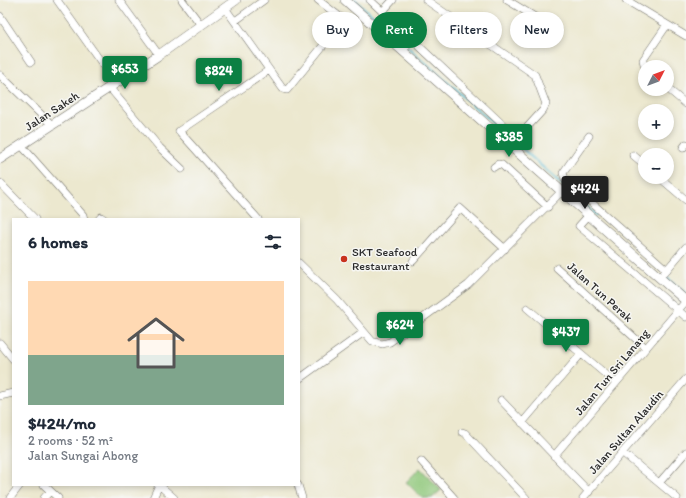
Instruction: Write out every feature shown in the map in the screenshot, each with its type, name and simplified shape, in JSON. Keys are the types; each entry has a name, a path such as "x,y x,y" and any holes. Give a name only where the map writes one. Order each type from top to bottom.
{"street":[{"path":"57,0 112,85 164,153 182,169"},
{"path":"119,0 159,55"},
{"path":"182,0 201,25"},
{"name":"Jalan Sakeh","path":"0,159 159,55 236,0"},
{"path":"235,21 264,0"},
{"path":"225,8 283,89 286,90 344,20 318,0"},
{"path":"345,0 371,19"},
{"path":"370,0 384,11 393,0"},
{"path":"426,0 535,75 538,79 546,104 543,110 511,145"},
{"path":"507,0 527,12"},
{"path":"626,0 686,36"},
{"path":"0,16 31,62"},
{"path":"646,60 667,25"},
{"path":"411,48 488,118 511,145 588,216 686,301"},
{"path":"411,48 464,96"},
{"path":"257,218 179,131 269,70"},
{"path":"0,75 52,125"},
{"path":"674,94 686,104"},
{"path":"488,118 517,138"},
{"path":"589,136 563,173 565,179 667,270"},
{"path":"21,145 83,218"},
{"path":"633,155 638,159"},
{"path":"494,168 498,164 502,165 548,207"},
{"path":"0,183 34,218"},
{"path":"667,184 686,200"},
{"path":"300,264 337,300 364,332 376,343 382,344 390,342 458,293 506,249 562,192"},
{"path":"412,262 460,208 506,249"},
{"path":"588,216 579,226 686,317"},
{"path":"660,279 686,247"},
{"name":"Jalan Tun Perak","path":"557,268 646,348"},
{"name":"Jalan Tun Sri Lanang","path":"554,456 686,301"},
{"path":"527,308 616,383"},
{"path":"300,378 364,332"},
{"path":"0,343 12,358"},
{"path":"522,423 581,354"},
{"name":"Jalan Sultan Alaudin","path":"583,498 685,381"},
{"path":"0,396 12,393"},
{"path":"501,400 589,492"},
{"path":"462,432 465,433 526,498"},
{"path":"659,483 686,452"},
{"path":"623,453 677,498"},
{"path":"421,462 454,498"},
{"path":"10,498 19,486"},
{"path":"45,486 58,498"},
{"path":"153,498 159,486"},
{"path":"160,486 174,498"},
{"path":"298,486 302,498"},
{"path":"44,498 50,491"}],"green space":[{"path":"420,468 441,490 432,498 422,498 406,482"}],"waterway":[{"path":"355,0 512,140"},
{"path":"516,143 596,215"},
{"path":"667,278 686,294"}],"place":[{"name":"SKT Seafood Restaurant","path":"344,259"}]}
